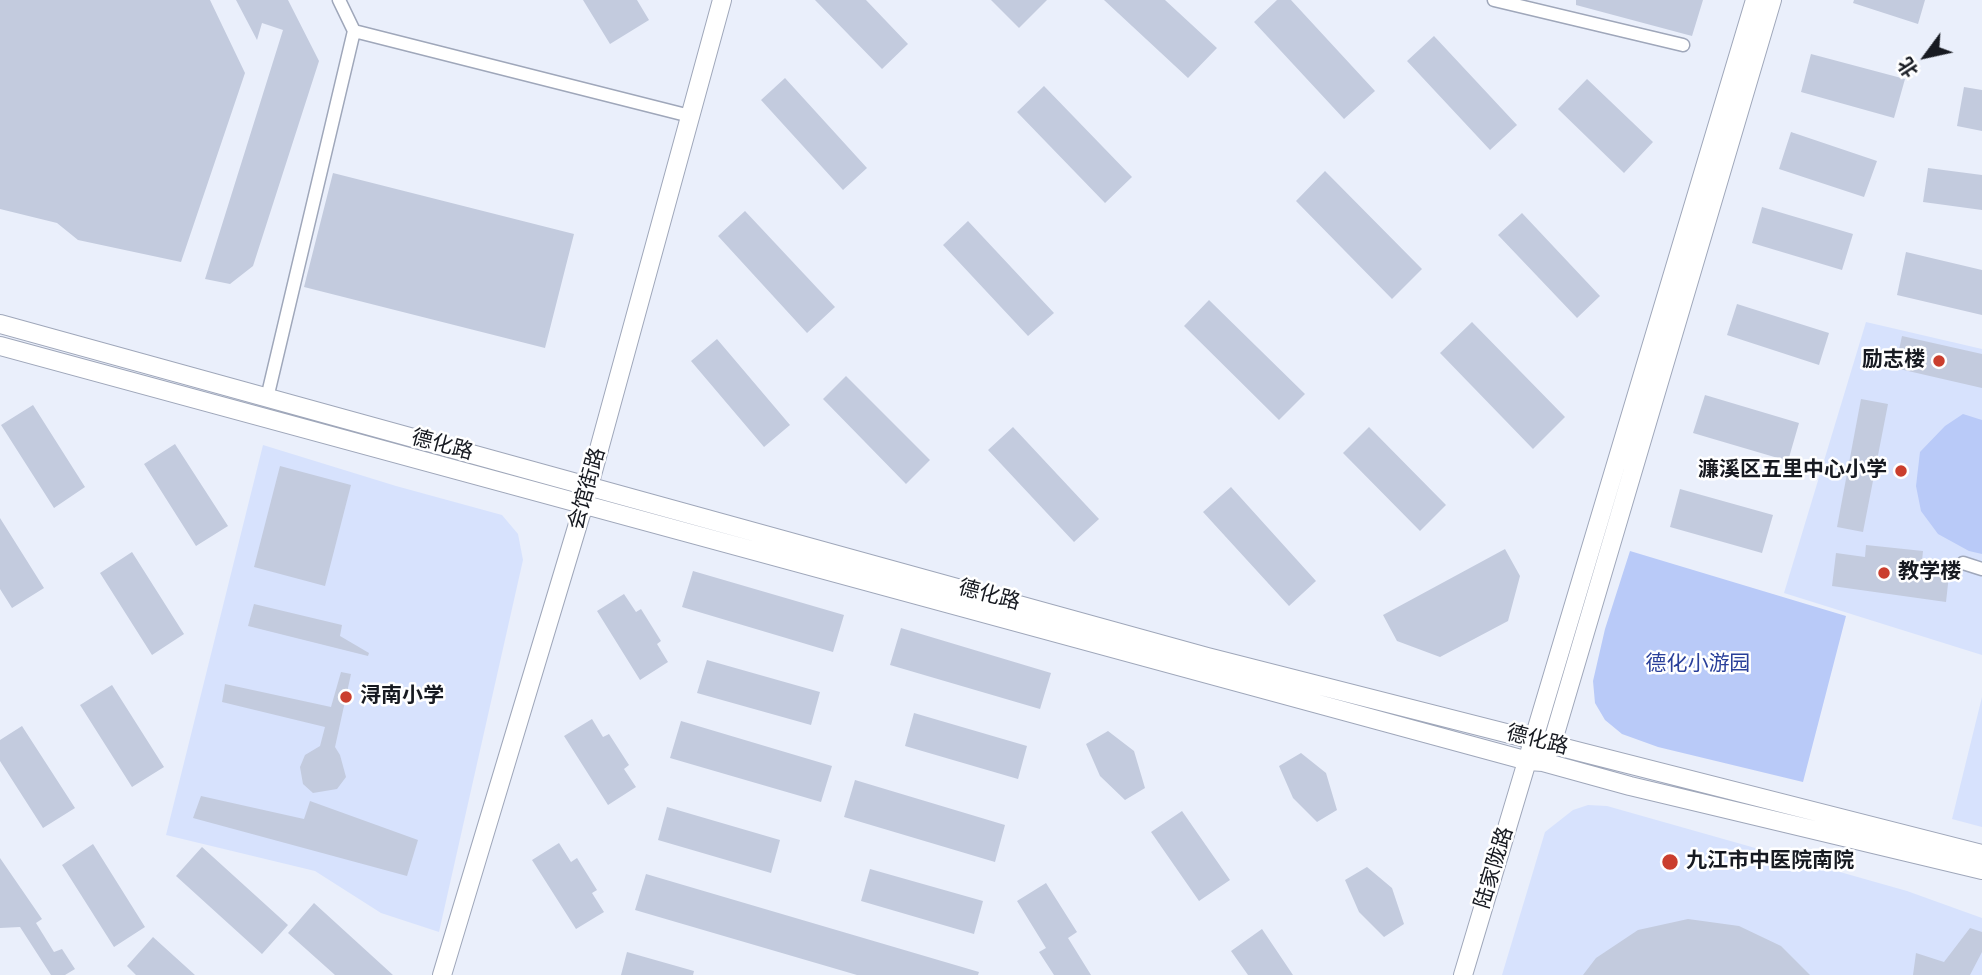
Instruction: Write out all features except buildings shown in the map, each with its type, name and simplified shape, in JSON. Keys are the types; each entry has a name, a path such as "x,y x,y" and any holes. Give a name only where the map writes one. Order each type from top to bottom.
{"main road":[{"name":"会馆街路","path":"442,975 586,495 722,0"},
{"path":"1535,762 1534,740 1755,0"},
{"path":"1535,762 1552,744 1772,0"},
{"name":"德化路","path":"0,324 267,398 586,495 1535,762 1982,870"},
{"name":"德化路","path":"0,346 1982,854"},
{"name":"陆家陇路","path":"1463,975 1535,762"}],"street":[{"path":"267,398 354,31 339,0"},
{"path":"1494,0 1683,45"},
{"path":"354,31 690,116"},
{"path":"1963,563 1982,569"}],"shaded area":[{"name":"濂溪区五里中心小学","path":"1866,322 1982,349 1982,655 1784,593"},
{"name":"浔南小学","path":"263,445 502,515 518,534 523,560 439,932 381,913 315,871 166,835"},
{"path":"1982,697 1982,827 1952,819"},
{"name":"九江市中医院南院","path":"1588,805 1607,806 1907,891 1982,918 1982,975 1502,975 1545,832 1573,810"}],"green space":[{"path":"1963,414 1982,420 1982,554 1969,551 1938,534 1921,511 1916,486 1920,452 1945,426"},
{"name":"德化小游园","path":"1630,551 1846,616 1803,782 1658,747 1622,734 1605,720 1595,703 1593,681 1605,629"}],"place":[{"name":"励志楼","path":"1939,361"},
{"name":"濂溪区五里中心小学","path":"1901,471"},
{"name":"教学楼","path":"1884,573"},
{"name":"浔南小学","path":"346,697"},
{"name":"九江市中医院南院","path":"1670,862"}]}
